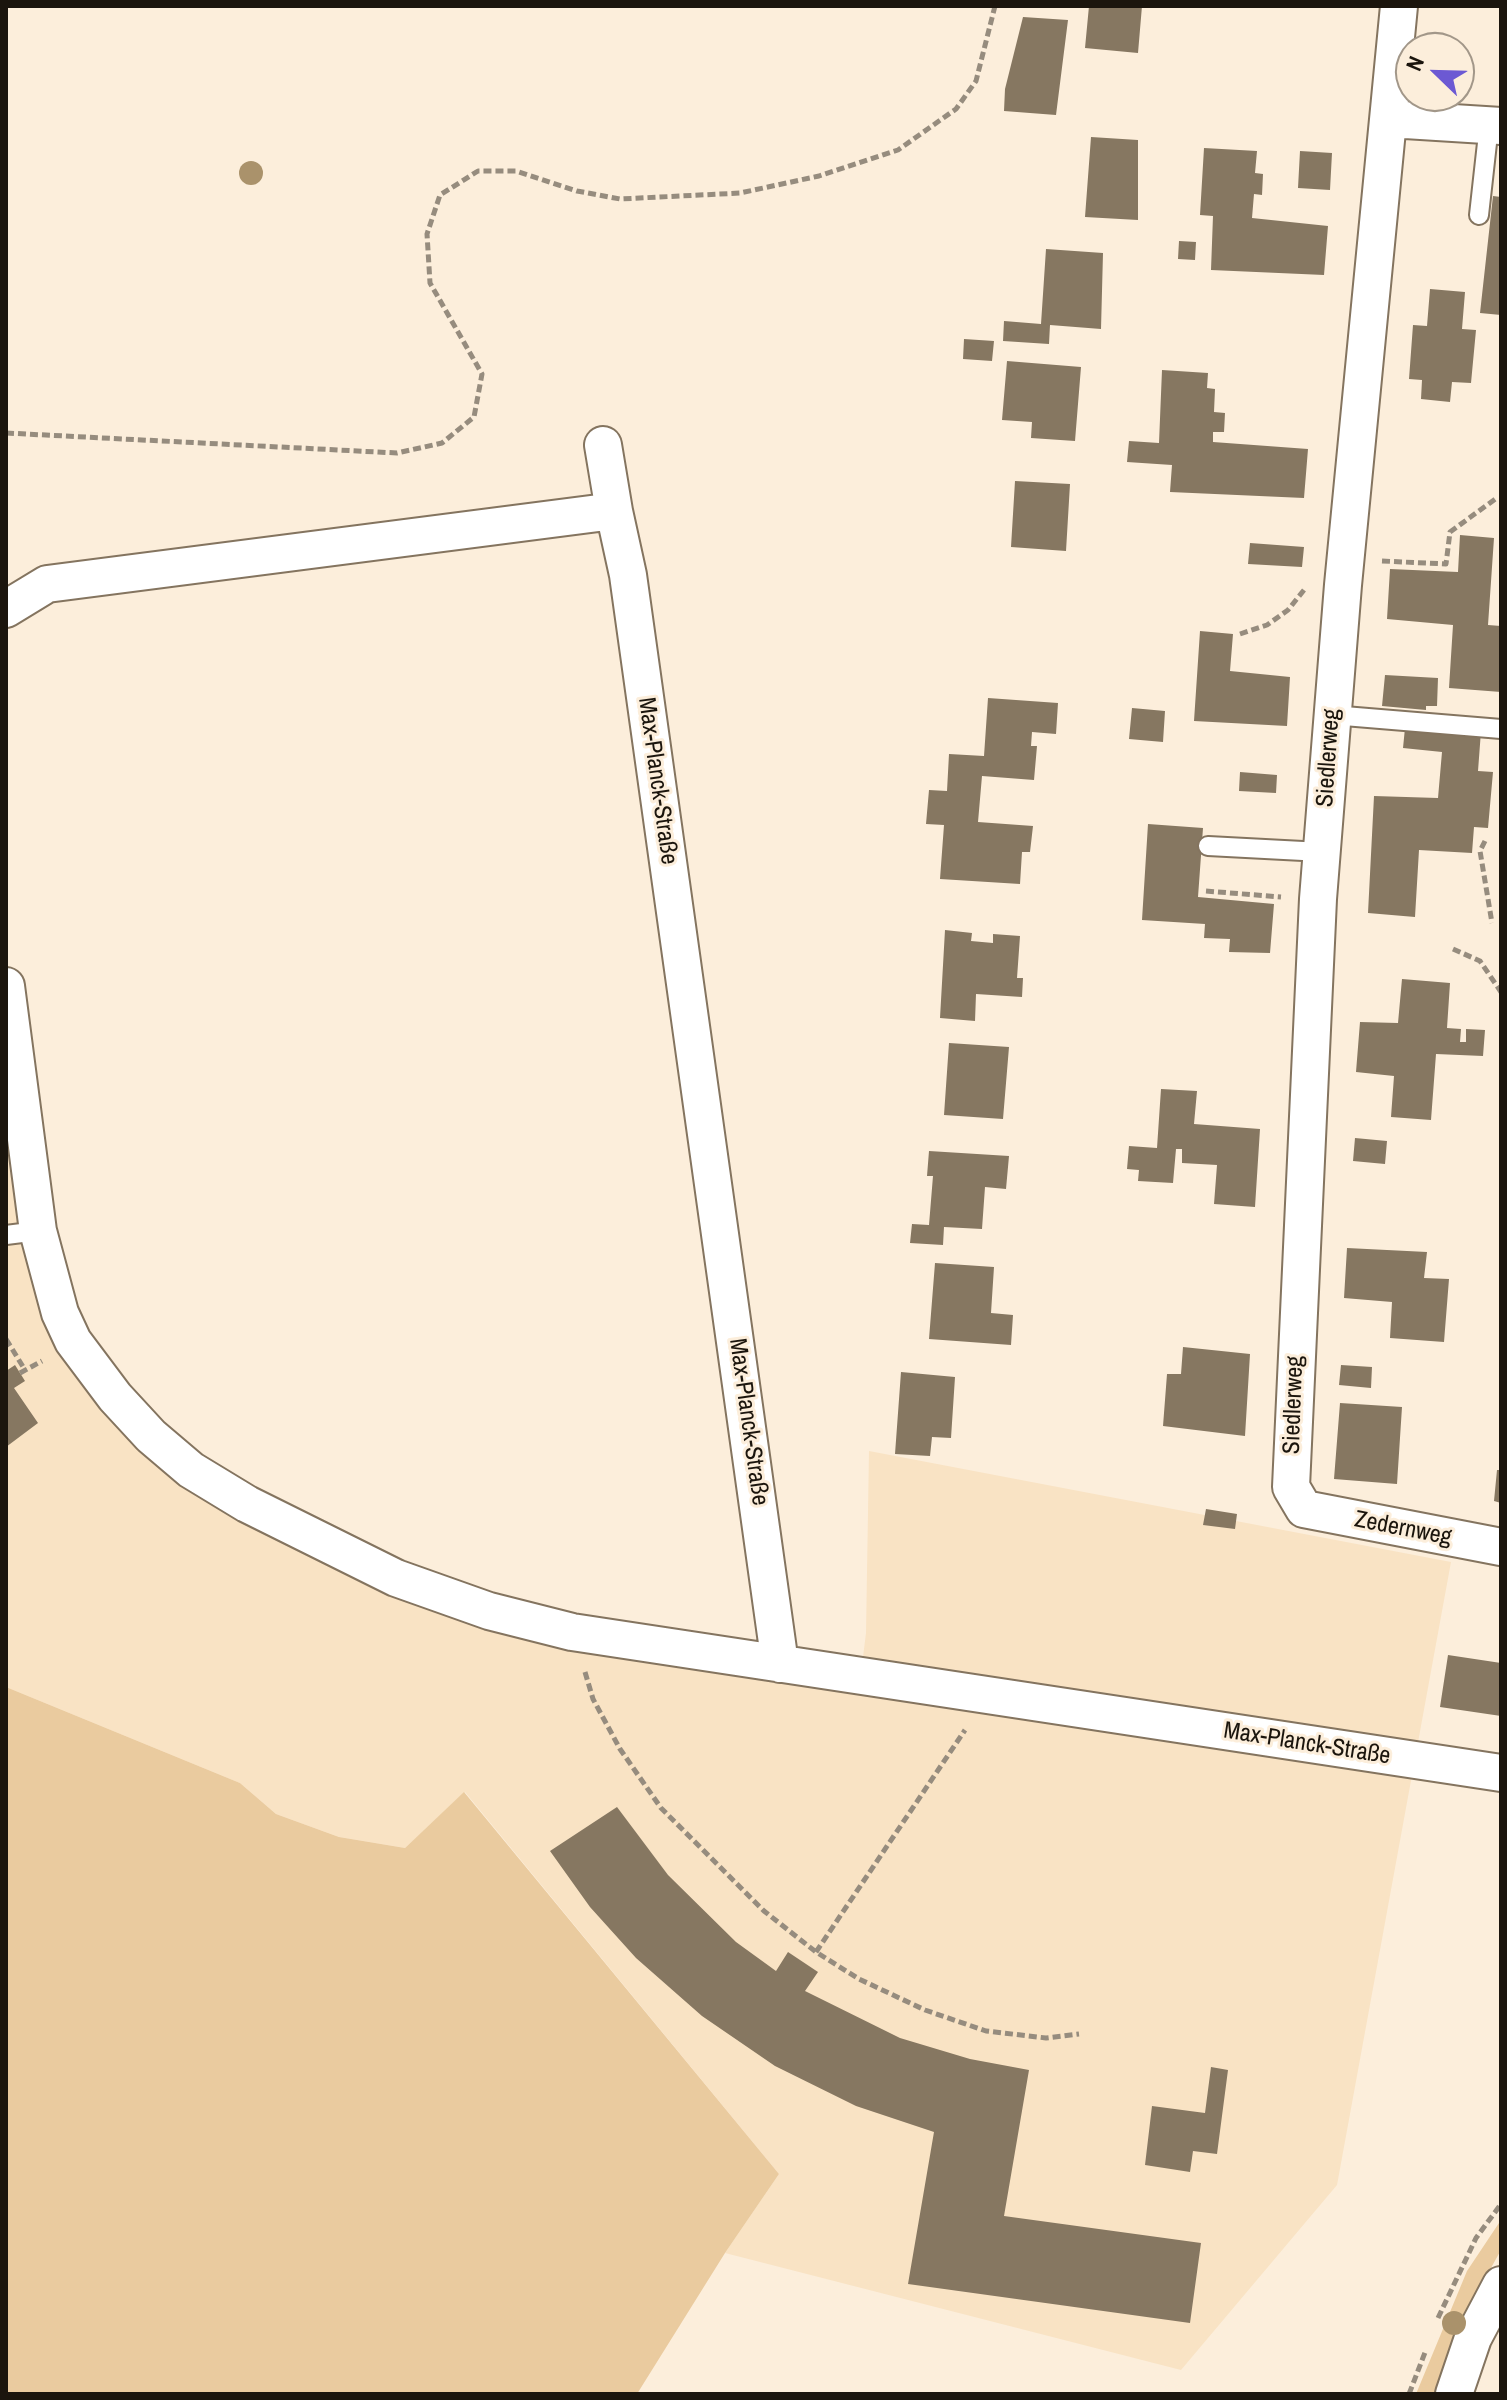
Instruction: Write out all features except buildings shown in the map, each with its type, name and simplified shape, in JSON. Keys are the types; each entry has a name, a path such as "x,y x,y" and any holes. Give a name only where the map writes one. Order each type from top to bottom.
{"street":[{"name":"Siedlerweg","path":"1304,1509 1291,1487 1318,899 1345,560 1399,6"},
{"path":"1389,119 1495,125"},
{"name":"Max-Planck-Straße","path":"603,445 632,607 780,1664"},
{"path":"6,609 47,584 614,511"},
{"name":"Max-Planck-Straße","path":"6,986 22,1233 52,1290 73,1341 115,1397 151,1436 191,1470 247,1504 396,1578 489,1611 572,1632 1501,1773"},
{"name":"Zedernweg","path":"1304,1509 1501,1547"},
{"path":"1454,2394 1473,2338 1501,2285"}],"lane":[{"path":"1479,215 1495,125"},
{"path":"1332,715 1501,729"},
{"path":"1208,846 1322,852"}],"path":[{"path":"6,433 397,453 442,443 474,417 482,374 430,283 427,234 440,195 478,171 516,171 577,191 620,199 740,193 819,176 898,150 956,109 976,81 995,6"},
{"path":"1345,560 1446,564 1450,532 1498,497"},
{"path":"1240,634 1267,625 1288,610 1310,583"},
{"path":"1485,841 1480,851 1492,923"},
{"path":"1206,891 1318,899"},
{"path":"1453,949 1480,961 1501,992"},
{"path":"6,1339 25,1370"},
{"path":"572,1632 593,1699 620,1749 661,1808 764,1911 816,1952 859,1979 925,2010 986,2031 1046,2038 1079,2034"},
{"path":"816,1952 988,1696"}],"shaded area":[{"path":"6,1028 34,1230 110,1401 393,1582 860,1681 866,1633 869,1451 1451,1562 1337,2185 1181,2370 725,2253 779,2174 465,1792 405,1848 339,1837 276,1814 240,1783 6,1687"},
{"path":"6,1687 240,1783 276,1814 339,1837 405,1848 464,1792 779,2174 725,2253 637,2394 6,2394"},
{"path":"1501,2220 1501,2250 1468,2309 1435,2394 1416,2394 1467,2271"}]}
